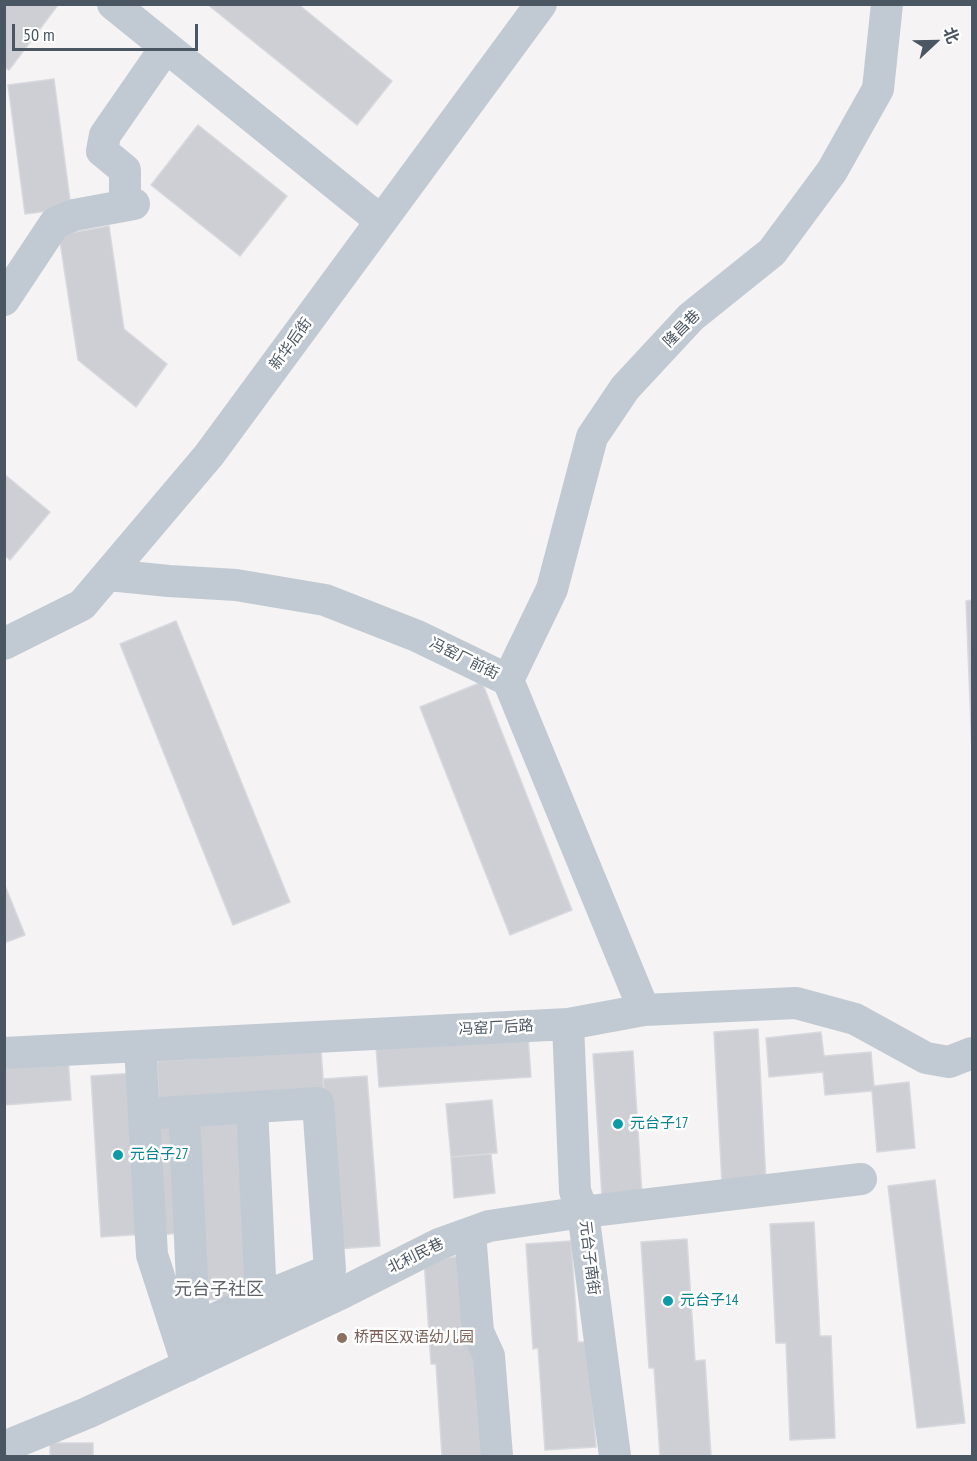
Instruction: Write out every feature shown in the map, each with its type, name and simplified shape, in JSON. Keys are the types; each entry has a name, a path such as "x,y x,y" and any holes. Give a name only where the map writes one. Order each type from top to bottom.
{"street":[{"path":"113,4 381,221"},
{"name":"新华后街","path":"4,644 82,605 209,455 541,4"},
{"name":"隆昌巷","path":"508,680 552,589 592,437 626,388 691,318 772,252 832,171 878,89 887,4"},
{"path":"4,300 55,223 74,215 129,205 125,170 102,151 105,135 166,47"},
{"name":"冯窑厂前街","path":"108,575 236,585 326,600 417,636 508,680 644,1010"},
{"name":"冯窑厂后路","path":"4,1053 568,1024 644,1010 796,1003 855,1019 926,1058 949,1062 972,1053"},
{"name":"元台子南街","path":"568,1024 575,1191 584,1212 615,1456"},
{"path":"140,1046 152,1255 192,1364"},
{"path":"144,1114 318,1103 330,1270 194,1328"},
{"path":"252,1107 261,1298"},
{"path":"185,1131 194,1328 192,1364"},
{"name":"北利民巷","path":"4,1447 87,1413 192,1364 342,1293 438,1244 489,1226 584,1212 861,1179"},
{"path":"470,1233 478,1332 489,1356 496,1456"}],"building":[{"path":"4,4 58,5 9,70 4,67"},
{"path":"207,4 298,4 392,81 357,125"},
{"path":"54,79 71,208 25,214 8,85"},
{"path":"198,125 287,196 240,256 151,185"},
{"path":"109,226 124,329 167,364 136,407 78,360 59,235"},
{"path":"4,474 50,512 10,560 4,555"},
{"path":"972,600 972,752 966,601"},
{"path":"176,621 290,902 233,925 120,644"},
{"path":"482,682 572,910 510,935 420,707"},
{"path":"4,883 25,935 4,943"},
{"path":"758,1029 766,1182 722,1184 714,1032"},
{"path":"821,1032 824,1056 871,1052 874,1086 909,1082 915,1148 877,1152 872,1091 825,1095 823,1072 769,1077 766,1038"},
{"path":"528,1036 531,1077 379,1087 376,1046"},
{"path":"321,1051 324,1091 159,1102 157,1061"},
{"name":"元台子17","path":"633,1051 642,1195 602,1197 593,1054"},
{"path":"68,1057 71,1100 4,1105 4,1061"},
{"name":"元台子27","path":"135,1073 146,1234 101,1237 91,1076"},
{"path":"367,1076 380,1246 336,1249 323,1079"},
{"path":"492,1100 497,1153 451,1157 446,1104"},
{"path":"242,1121 252,1298 202,1300 193,1124"},
{"path":"177,1123 179,1233 161,1235 159,1124"},
{"path":"491,1154 495,1193 454,1198 451,1157"},
{"path":"935,1180 965,1423 917,1428 888,1186"},
{"path":"814,1222 820,1336 831,1336 835,1438 790,1440 786,1343 776,1343 770,1224"},
{"name":"元台子14","path":"687,1239 695,1361 705,1360 711,1456 660,1456 654,1368 649,1368 641,1242"},
{"path":"571,1241 578,1342 588,1342 596,1447 545,1450 538,1348 533,1349 526,1244"},
{"path":"470,1256 493,1456 442,1456 436,1364 431,1364 424,1259"},
{"path":"50,1443 93,1443 93,1456 50,1456"}],"place":[{"name":"元台子17","path":"618,1124"},
{"name":"元台子27","path":"118,1155"},
{"name":"元台子14","path":"668,1301"},
{"name":"桥西区双语幼儿园","path":"342,1338"}],"district":[{"name":"元台子社区","path":"219,1290"}]}
